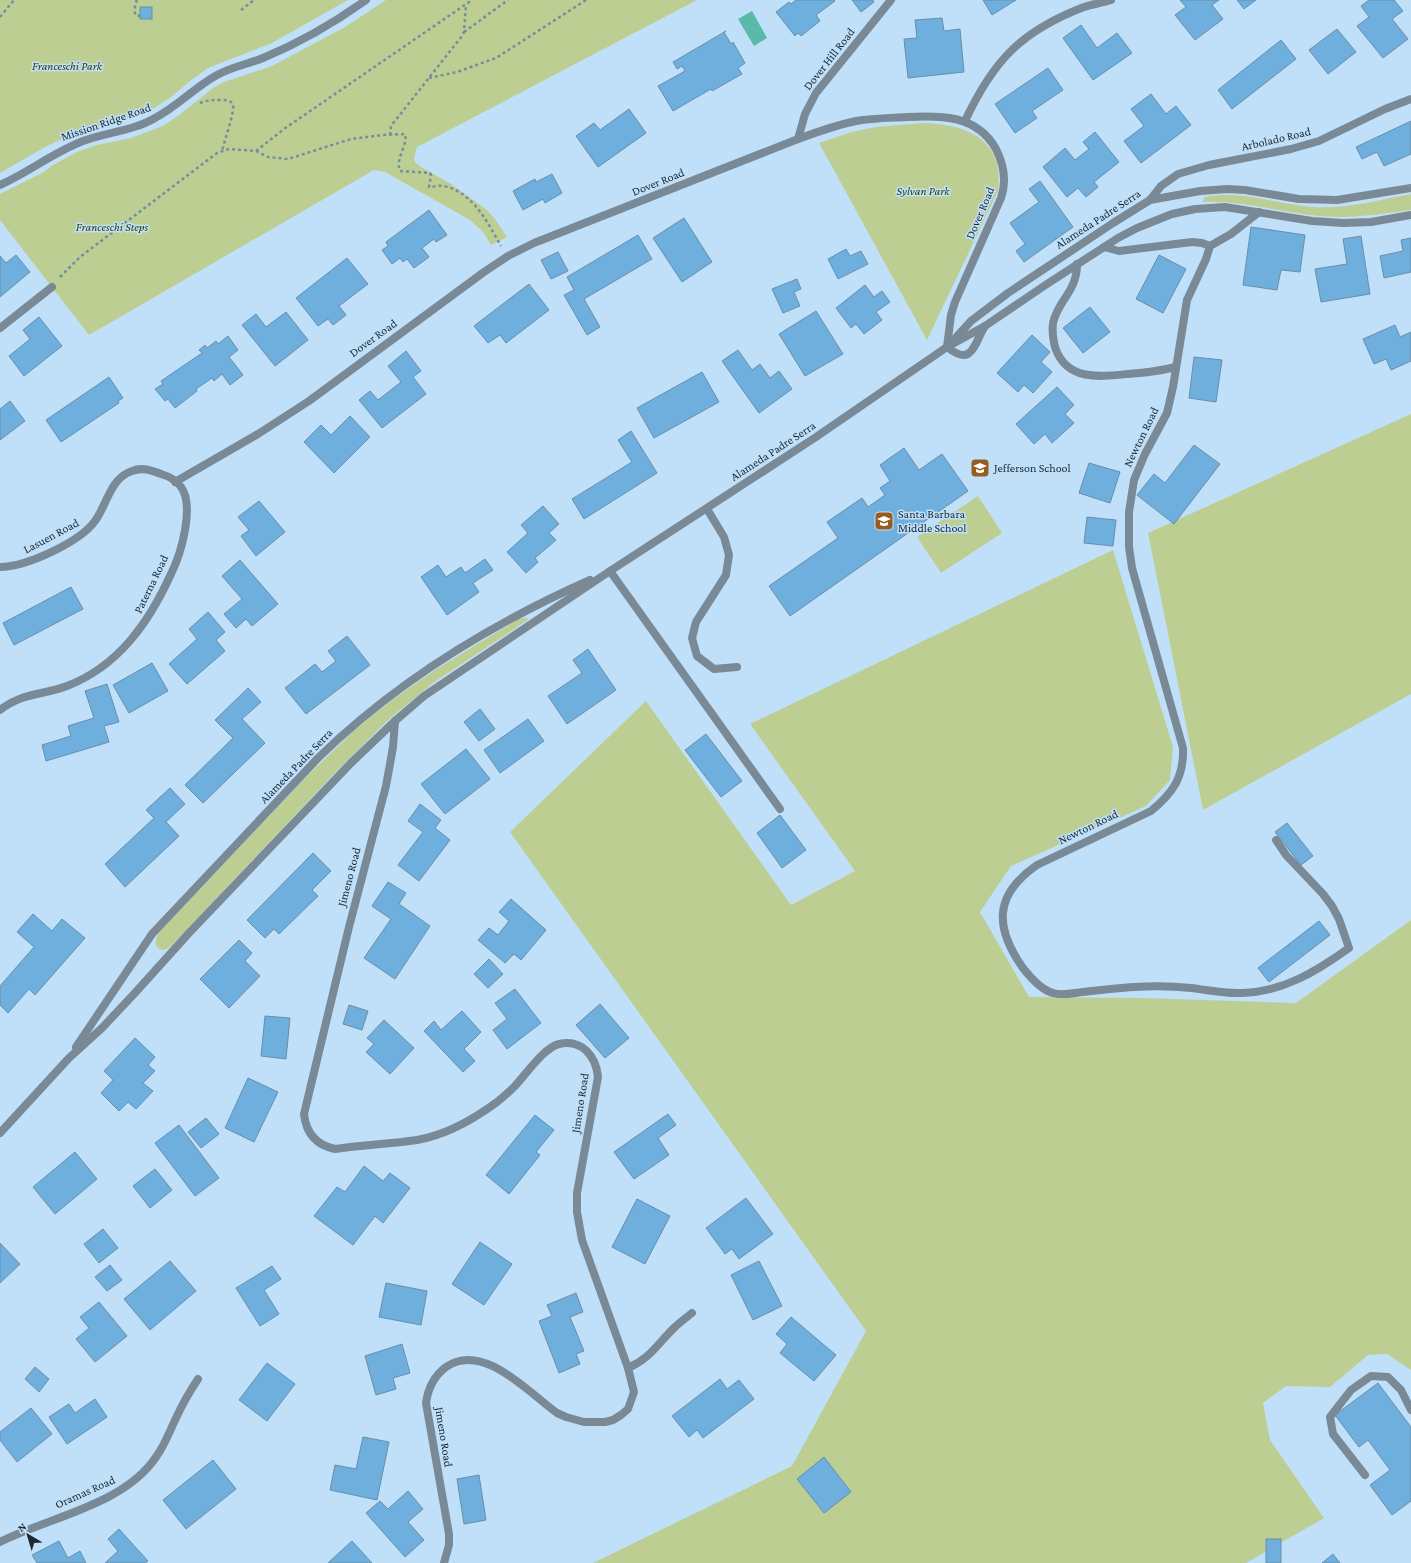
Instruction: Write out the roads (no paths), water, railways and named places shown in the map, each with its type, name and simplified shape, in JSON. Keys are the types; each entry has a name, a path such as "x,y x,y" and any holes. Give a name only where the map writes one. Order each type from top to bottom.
{"street":[{"name":"Mission Ridge Road","path":"0,185 57,152 84,140 136,126 154,119 178,104 218,74 263,58 294,43 345,15 366,0"},
{"name":"Dover Hill Road","path":"798,139 805,114 816,94 891,0"},
{"path":"965,121 986,80 1004,58 1024,39 1057,19 1084,8 1111,0"},
{"name":"Arbolado Road","path":"1150,200 1161,186 1178,174 1312,143 1343,130 1385,109 1411,99"},
{"name":"Dover Road","path":"175,482 258,434 309,401 484,272 508,256 534,243 798,139 840,125 868,119 933,116 965,121 982,132 994,146 1002,163 1005,182 1002,198 960,288 951,315 947,347"},
{"name":"Alameda Padre Serra","path":"947,347 971,320 1104,229 1150,200 1200,191 1227,189 1245,190 1299,199 1329,200 1361,197 1411,188"},
{"name":"Alameda Padre Serra","path":"0,1133 70,1058 134,994 189,933 324,791 395,721 436,687 610,571 816,437 947,347 985,326 1104,247 1137,228 1164,216 1218,207 1343,223 1371,222 1411,215"},
{"path":"1104,247 1119,251 1192,242 1210,246 1231,234 1259,212"},
{"name":"Newton Road","path":"1210,246 1206,259 1187,300 1173,388 1167,413 1138,468 1134,480 1129,512 1129,547 1132,568 1183,748 1184,761 1180,775 1174,788 1163,801 1151,811 1037,865 1015,883 1008,894 1004,905 1002,918 1009,944 1016,957 1034,980 1043,988 1053,993 1064,994 1114,988 1155,986 1242,993 1276,988 1294,981 1313,972 1349,948 1339,919 1332,906 1315,885 1286,855 1276,840"},
{"path":"1077,264 1076,278 1056,314 1052,329 1056,350 1065,364 1080,373 1090,376 1158,371 1176,367"},
{"path":"0,328 52,287"},
{"path":"947,347 957,354 969,354 976,346 985,326"},
{"name":"Lasuen Road","path":"0,567 17,566 38,559 82,535 96,520 111,489 121,477 130,471 148,469 168,476 175,482"},
{"name":"Paterna Road","path":"0,710 16,700 67,686 87,677 105,666 121,652 142,627 156,604 172,572 184,537 187,516 184,496 181,487 175,482"},
{"path":"707,509 724,537 729,555 726,575 696,622 692,638 696,656 714,669 737,667"},
{"path":"610,571 780,809"},
{"name":"Alameda Padre Serra","path":"70,1058 127,969 152,934 313,764 345,733 377,706 410,682 476,639 518,614 610,571"},
{"name":"Jimeno Road","path":"395,721 393,747 386,786 348,927 304,1114 308,1131 319,1143 335,1149 419,1140 459,1126 485,1110 512,1089 543,1055 558,1044 578,1046 586,1051 593,1058 597,1067 598,1076 577,1193 577,1212 582,1240 628,1368 634,1392 628,1408 621,1415 613,1420 594,1422 566,1417 557,1413 497,1368 483,1361 466,1360 457,1362 448,1366 438,1374 430,1386 426,1403 449,1534 449,1545 444,1563"},
{"path":"628,1368 640,1363 650,1355 676,1326 692,1313"},
{"path":"1366,1475 1333,1434 1330,1417 1352,1390 1371,1376 1388,1377 1401,1390 1411,1410"},
{"name":"Oramas Road","path":"0,1542 40,1524 99,1502 128,1486 156,1458 166,1442 186,1399 198,1379"}],"place":[{"name":"Jefferson School","path":"980,468"},
{"name":"Santa Barbara Middle School","path":"884,521"}],"park label":[{"name":"Franceschi Park","path":"67,66"},
{"name":"Sylvan Park","path":"923,191"},
{"name":"Franceschi Steps","path":"112,227"}]}
